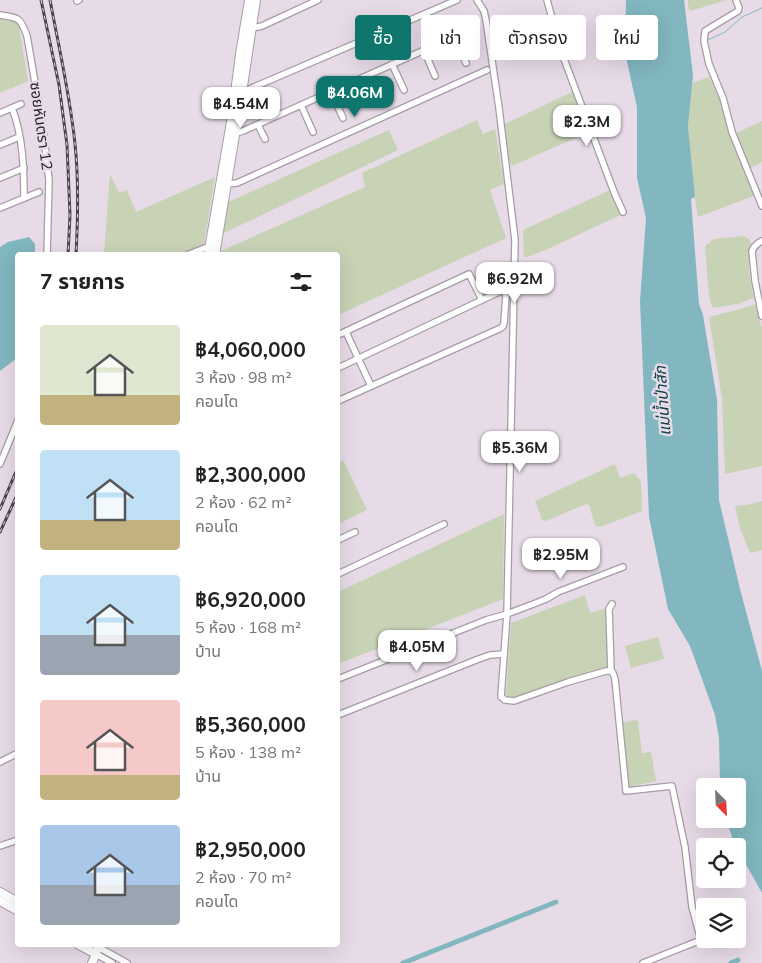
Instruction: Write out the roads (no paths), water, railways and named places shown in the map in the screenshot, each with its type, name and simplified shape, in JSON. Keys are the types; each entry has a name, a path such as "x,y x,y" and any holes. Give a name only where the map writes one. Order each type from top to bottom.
{"main road":[{"path":"209,252 250,0"},
{"path":"216,252 256,0"},
{"path":"0,892 15,900"},
{"path":"0,901 15,909"},
{"path":"91,963 94,948"}],"street":[{"path":"253,28 262,26 318,0"},
{"path":"411,20 457,0"},
{"path":"477,0 484,11 488,34 515,240 507,614 501,697 505,700 514,701 568,682 611,671"},
{"path":"547,0 564,58 623,212"},
{"path":"736,0 739,8 738,11 705,30 704,41 709,64 732,132 762,206"},
{"name":"ซอยหันตรา 12","path":"0,15 15,17 20,20 23,23 27,36 43,129 49,180 47,252"},
{"path":"234,95 355,44"},
{"path":"236,133 421,51"},
{"path":"428,60 435,76"},
{"path":"392,64 404,90"},
{"path":"227,184 236,183 487,70"},
{"path":"363,78 374,104"},
{"path":"331,92 343,118"},
{"path":"0,113 21,104"},
{"path":"301,105 313,132"},
{"path":"12,108 17,120 24,168 24,198"},
{"path":"258,124 265,139"},
{"path":"0,145 19,137"},
{"path":"0,178 24,168"},
{"path":"0,208 39,192"},
{"path":"762,241 753,247 752,251 755,281 762,316"},
{"path":"195,252 210,246"},
{"path":"340,335 469,274 482,300"},
{"path":"340,367 501,291 506,295 503,326 340,401"},
{"path":"346,332 372,386"},
{"path":"0,464 15,427"},
{"path":"340,573 444,524"},
{"path":"340,539 355,532"},
{"path":"340,678 624,567"},
{"path":"612,604 609,609 611,671 615,679 626,791 672,786 685,847 692,908 702,940 643,963"},
{"path":"340,714 476,660 490,655 504,654"},
{"path":"0,762 15,754"},
{"path":"0,846 15,841"},
{"path":"94,948 112,963"},
{"path":"94,948 127,963"}],"water":[{"name":"แม่น้ำป่าสัก","path":"626,0 684,0 693,75 688,126 695,197 691,199 699,304 703,315 717,400 719,500 762,671 762,893 746,864 746,838 732,838 729,828 746,828 746,778 720,778 719,738 715,715 690,646 668,609 649,517 640,301 646,218 637,178 637,107 627,60 658,60 658,15 626,15"},
{"path":"29,237 35,244 35,252 15,252 15,360 0,371 0,247 8,242"}],"waterway":[{"path":"708,40 725,32 742,17 762,8"},
{"path":"403,963 556,902"},
{"path":"731,963 738,960"}],"railway":[{"path":"41,0 59,85 67,145 70,215 68,252"},
{"path":"50,0 75,144 78,200 76,252"},
{"path":"0,509 15,474"},
{"path":"0,532 15,500"}]}
